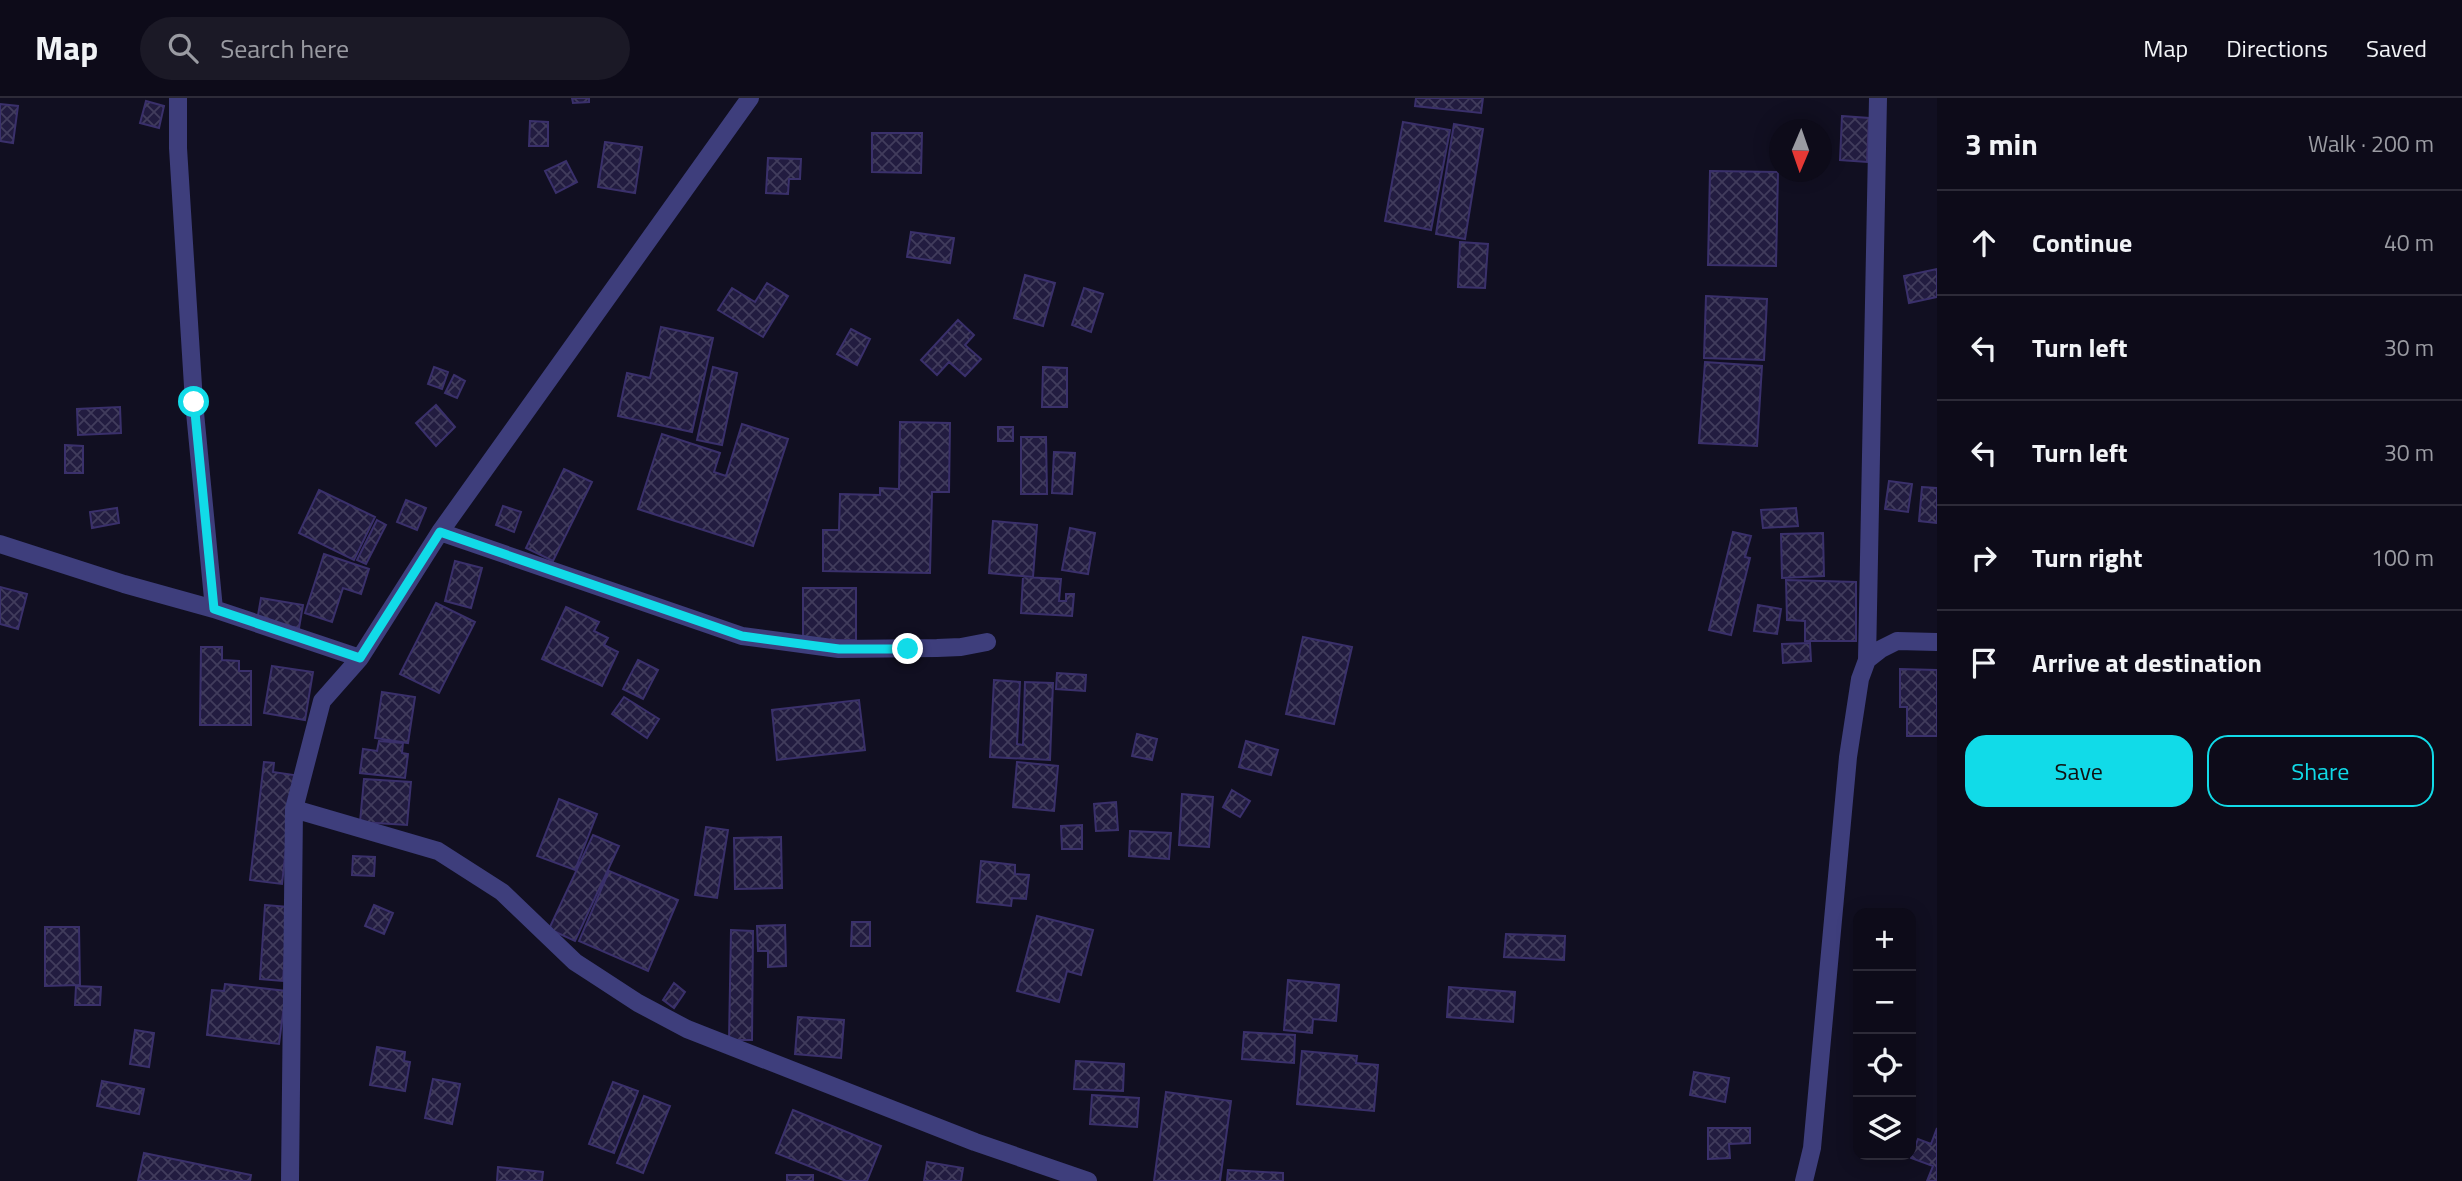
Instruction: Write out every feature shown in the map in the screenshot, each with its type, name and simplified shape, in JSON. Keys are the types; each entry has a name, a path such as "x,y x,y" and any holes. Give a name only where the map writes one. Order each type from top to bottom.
{"street":[{"path":"178,98 178,148 194,402 214,609"},
{"path":"290,1181 294,809 322,701 360,658 440,532 750,98"},
{"path":"1804,1181 1812,1148 1849,757 1860,678 1867,660 1878,98"},
{"path":"440,532 742,636 839,649 961,647 987,642"},
{"path":"0,544 124,584 214,609 360,658"},
{"path":"1867,660 1897,641 1937,642"},
{"path":"294,809 438,851 502,892 584,968 638,1003 687,1029 975,1142 1088,1181"}],"building":[{"path":"572,98 589,98 589,102 573,103"},
{"path":"1416,98 1483,98 1481,113 1415,106"},
{"path":"146,101 164,106 159,128 140,123"},
{"path":"0,104 18,106 13,143 0,141"},
{"path":"1842,116 1869,118 1867,162 1840,160"},
{"path":"530,121 548,122 548,146 529,146"},
{"path":"1403,122 1450,130 1431,230 1385,221"},
{"path":"1454,124 1483,129 1465,239 1436,234"},
{"path":"872,133 922,133 921,173 872,172"},
{"path":"605,142 642,147 635,193 598,187"},
{"path":"768,158 801,159 800,179 789,179 788,194 766,193"},
{"path":"566,161 577,182 556,193 545,171"},
{"path":"1710,171 1769,172 1769,182 1778,182 1776,266 1708,265"},
{"path":"911,232 954,238 950,263 907,257"},
{"path":"1460,242 1488,244 1485,288 1458,287"},
{"path":"1937,269 1937,297 1909,303 1904,276"},
{"path":"1025,275 1055,283 1043,326 1014,318"},
{"path":"767,283 788,296 763,337 718,310 732,288 755,302"},
{"path":"1084,288 1103,294 1091,332 1072,325"},
{"path":"1706,296 1767,299 1764,360 1704,358"},
{"path":"958,320 974,335 965,345 981,359 965,376 949,362 937,375 921,360"},
{"path":"661,327 713,338 692,432 618,416 627,373 650,378"},
{"path":"851,329 870,339 857,365 837,354"},
{"path":"1705,362 1762,366 1757,446 1699,443"},
{"path":"434,367 448,372 442,389 428,384"},
{"path":"713,367 737,373 722,445 697,440"},
{"path":"1043,367 1067,368 1067,407 1042,407"},
{"path":"454,375 465,381 457,398 445,393"},
{"path":"436,405 455,427 436,446 416,423"},
{"path":"120,407 121,433 78,435 77,409"},
{"path":"900,422 950,423 949,492 932,492 930,573 823,571 823,530 839,530 840,494 880,495 880,488 899,489"},
{"path":"742,424 788,439 753,546 638,509 662,434 720,453 714,472 726,476"},
{"path":"998,427 1013,427 1013,441 998,441"},
{"path":"1021,437 1046,437 1047,494 1021,494"},
{"path":"65,445 83,446 83,473 65,473"},
{"path":"1054,452 1075,453 1072,494 1052,493"},
{"path":"564,469 592,482 553,561 526,548"},
{"path":"1889,481 1912,484 1908,512 1885,509"},
{"path":"1922,487 1937,488 1937,523 1919,521"},
{"path":"319,490 375,517 354,560 299,533"},
{"path":"406,500 426,508 417,530 397,522"},
{"path":"503,506 521,512 514,532 496,525"},
{"path":"117,508 119,523 92,528 90,512"},
{"path":"1796,508 1798,526 1763,528 1761,510"},
{"path":"377,520 386,525 366,564 357,560"},
{"path":"993,521 1037,525 1033,577 989,573"},
{"path":"1070,528 1095,533 1088,574 1062,570"},
{"path":"1733,532 1751,536 1745,557 1750,558 1731,635 1709,630"},
{"path":"1823,533 1824,576 1782,578 1781,534"},
{"path":"324,554 369,569 361,594 343,588 332,622 305,613"},
{"path":"455,561 482,568 471,608 445,601"},
{"path":"1023,577 1061,579 1059,601 1066,601 1066,594 1074,594 1072,616 1021,613"},
{"path":"1786,580 1856,582 1856,641 1805,641 1805,621 1787,620"},
{"path":"0,587 27,594 18,629 0,624"},
{"path":"803,588 856,588 856,640 803,640"},
{"path":"261,598 303,605 299,628 257,621"},
{"path":"436,603 475,622 439,693 400,674"},
{"path":"1758,605 1781,609 1777,634 1754,631"},
{"path":"566,607 599,622 594,631 608,638 604,645 618,652 602,686 542,659"},
{"path":"1303,637 1352,647 1334,724 1286,714"},
{"path":"1810,643 1811,661 1783,663 1782,644"},
{"path":"201,647 222,647 222,660 239,661 239,671 251,671 251,725 200,725"},
{"path":"638,660 658,670 643,699 623,689"},
{"path":"272,666 313,672 305,720 264,713"},
{"path":"1900,669 1937,670 1937,736 1907,736 1907,707 1900,707"},
{"path":"1057,673 1086,675 1085,691 1056,689"},
{"path":"994,680 1020,682 1017,744 1023,745 1025,682 1053,683 1050,760 990,757"},
{"path":"382,692 415,697 408,743 375,738"},
{"path":"624,697 659,719 647,738 612,714"},
{"path":"859,700 865,750 777,760 772,710"},
{"path":"1137,734 1157,739 1152,760 1132,756"},
{"path":"379,741 403,743 402,753 408,754 405,778 360,773 363,749 377,751"},
{"path":"1246,741 1278,750 1271,775 1239,767"},
{"path":"264,762 274,763 273,772 294,775 282,884 250,880"},
{"path":"1017,762 1058,766 1054,811 1013,807"},
{"path":"364,779 411,782 407,825 360,822"},
{"path":"1232,790 1250,801 1240,817 1223,807"},
{"path":"1182,794 1213,797 1209,847 1179,845"},
{"path":"559,799 597,814 575,870 537,856"},
{"path":"1116,802 1118,830 1096,831 1094,804"},
{"path":"1082,825 1082,849 1062,849 1061,826"},
{"path":"706,827 728,830 717,898 695,895"},
{"path":"1130,831 1171,833 1169,859 1129,856"},
{"path":"593,835 619,846 575,941 549,929"},
{"path":"781,837 782,888 735,889 734,838"},
{"path":"353,856 375,857 374,876 352,875"},
{"path":"981,861 1015,865 1015,874 1029,875 1026,899 1012,898 1011,906 977,902"},
{"path":"609,871 678,900 648,971 579,941"},
{"path":"265,905 288,907 283,981 260,979"},
{"path":"374,905 393,913 384,934 365,926"},
{"path":"1037,916 1093,930 1081,975 1067,971 1059,1002 1017,991"},
{"path":"852,922 870,922 870,946 851,946"},
{"path":"785,925 786,966 768,967 768,951 758,951 757,926"},
{"path":"45,927 79,927 80,985 45,986"},
{"path":"731,930 753,931 752,1040 729,1040"},
{"path":"1506,934 1565,936 1564,960 1504,957"},
{"path":"1288,980 1339,985 1336,1021 1313,1019 1312,1033 1284,1030"},
{"path":"674,983 685,992 674,1008 663,1000"},
{"path":"225,984 286,991 279,1044 207,1035 212,990 224,991"},
{"path":"76,986 101,987 100,1005 75,1005"},
{"path":"1449,987 1515,992 1513,1022 1447,1017"},
{"path":"798,1017 844,1020 841,1058 795,1054"},
{"path":"135,1030 154,1033 149,1067 130,1064"},
{"path":"1244,1032 1295,1035 1294,1063 1242,1059"},
{"path":"377,1047 405,1052 404,1061 410,1062 405,1091 370,1085"},
{"path":"1302,1051 1357,1056 1356,1063 1378,1065 1374,1111 1297,1104"},
{"path":"1076,1061 1124,1064 1123,1091 1074,1089"},
{"path":"1694,1072 1729,1078 1725,1102 1690,1095"},
{"path":"433,1079 460,1084 452,1124 425,1118"},
{"path":"102,1081 144,1089 139,1114 97,1106"},
{"path":"613,1082 638,1091 614,1153 589,1144"},
{"path":"1166,1092 1231,1101 1220,1181 1154,1181"},
{"path":"1092,1095 1139,1098 1137,1127 1090,1124"},
{"path":"644,1096 670,1106 643,1173 617,1163"},
{"path":"793,1110 881,1146 867,1181 846,1181 776,1153"},
{"path":"1708,1128 1750,1128 1750,1143 1729,1144 1730,1158 1708,1159"},
{"path":"1937,1128 1937,1181 1927,1181 1933,1166 1916,1160 1918,1139 1931,1144"},
{"path":"144,1153 251,1175 250,1181 138,1181"},
{"path":"927,1162 963,1168 961,1181 924,1181"},
{"path":"498,1167 543,1172 542,1181 497,1181"},
{"path":"1228,1170 1283,1173 1283,1181 1227,1181"},
{"path":"787,1175 813,1175 813,1181 787,1181"}],"route":[{"path":"194,402 214,609 360,658 440,532 742,636 839,649 908,649"}]}
